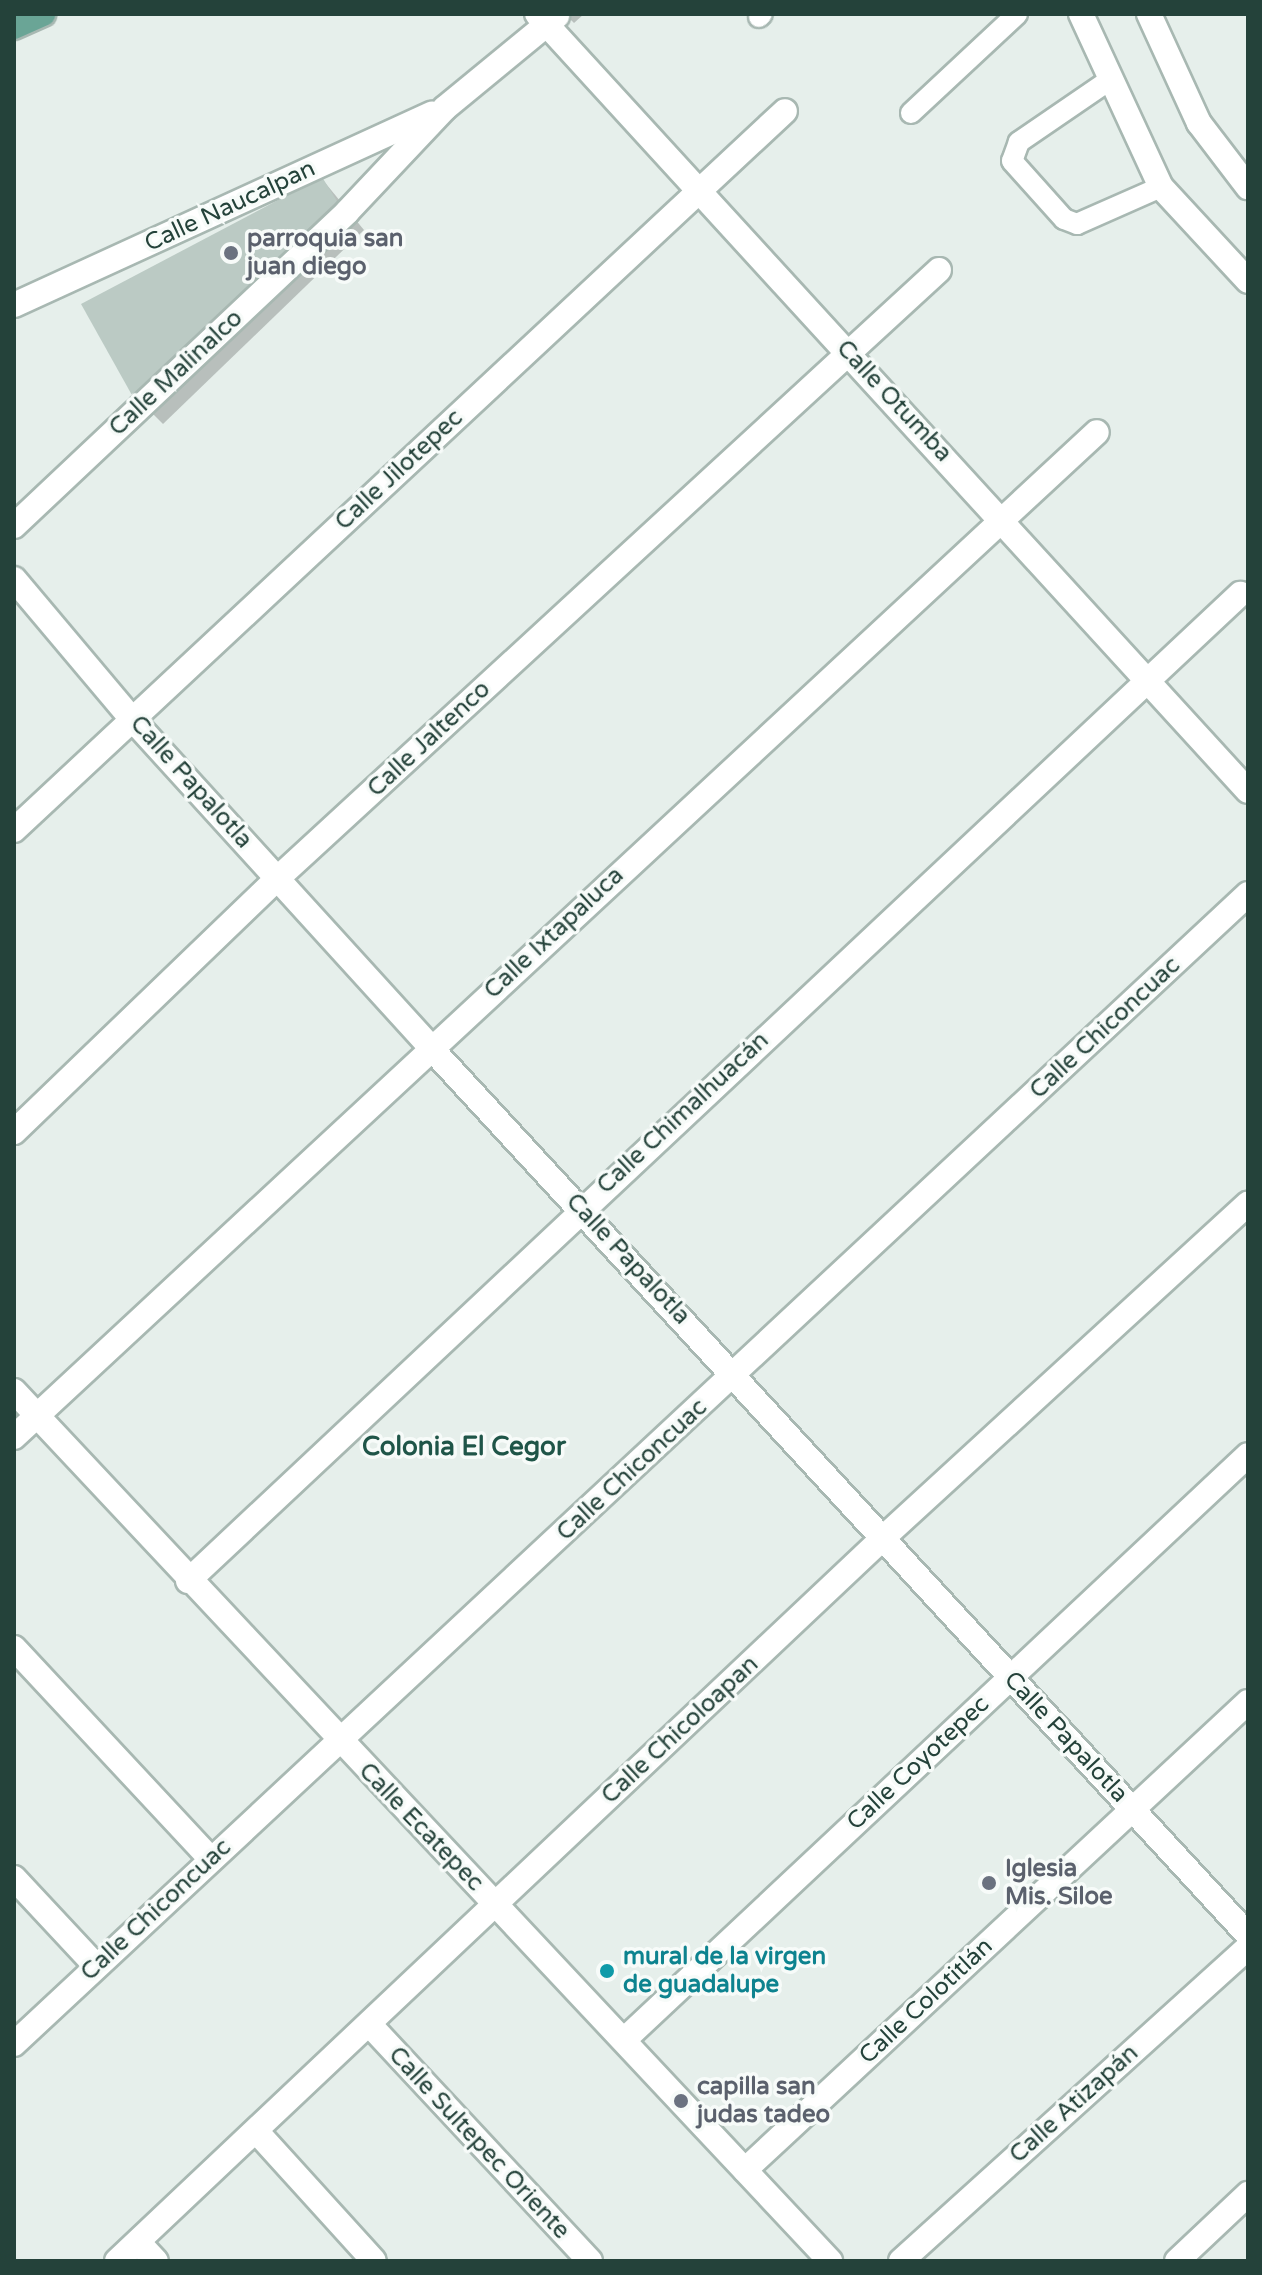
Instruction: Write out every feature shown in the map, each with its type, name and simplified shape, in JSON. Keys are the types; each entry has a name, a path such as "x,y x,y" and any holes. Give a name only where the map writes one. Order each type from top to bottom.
{"main road":[{"path":"14,27 43,14"}],"street":[{"path":"1081,14 1161,187 1248,281"},
{"path":"1149,14 1199,123 1248,187"},
{"name":"Calle Malinalco","path":"14,526 347,212 445,108 548,17"},
{"name":"Calle Otumba","path":"548,17 698,190 1248,791"},
{"name":"Calle Naucalpan","path":"14,305 445,108"},
{"name":"Calle Jilotepec","path":"14,830 785,111"},
{"name":"Calle Jaltenco","path":"14,1132 278,878 939,270"},
{"name":"Calle Ixtapaluca","path":"14,1437 430,1047 1097,432"},
{"name":"Calle Papalotla","path":"14,579 132,719 430,1047 735,1374 1009,1678 1248,1935"},
{"name":"Calle Chimalhuacán","path":"188,1581 581,1208 1240,594"},
{"name":"Calle Chiconcuac","path":"14,2044 1248,894"},
{"name":"Calle Chicoloapan","path":"117,2261 883,1538 1248,1203"},
{"name":"Calle Ecatepec","path":"14,1391 339,1743 624,2040 830,2261"},
{"name":"Calle Coyotepec","path":"624,2040 1248,1455"},
{"path":"14,1648 211,1859"},
{"name":"Calle Colotitlán","path":"745,2170 1248,1702"},
{"path":"14,1878 96,1966"},
{"name":"Calle Atizapán","path":"901,2261 1248,1947"},
{"name":"Calle Sultepec Oriente","path":"369,2024 590,2261"},
{"path":"257,2132 374,2261"},
{"path":"1177,2261 1248,2194"},
{"path":"138,2242 156,2261"}],"lane":[{"path":"911,113 1017,14"},
{"path":"1111,79 1019,142 1012,161 1064,219 1077,224 1161,187"}],"building":[{"name":"parroquia san juan diego","path":"322,177 337,201 133,397 81,304"}],"place":[{"name":"parroquia san juan diego","path":"231,253"},
{"name":"Iglesia Mis. Siloe","path":"989,1883"},
{"name":"mural de la virgen de guadalupe","path":"607,1971"},
{"name":"capilla san judas tadeo","path":"681,2101"}],"district":[{"name":"Colonia El Cegor","path":"464,1447"}]}
